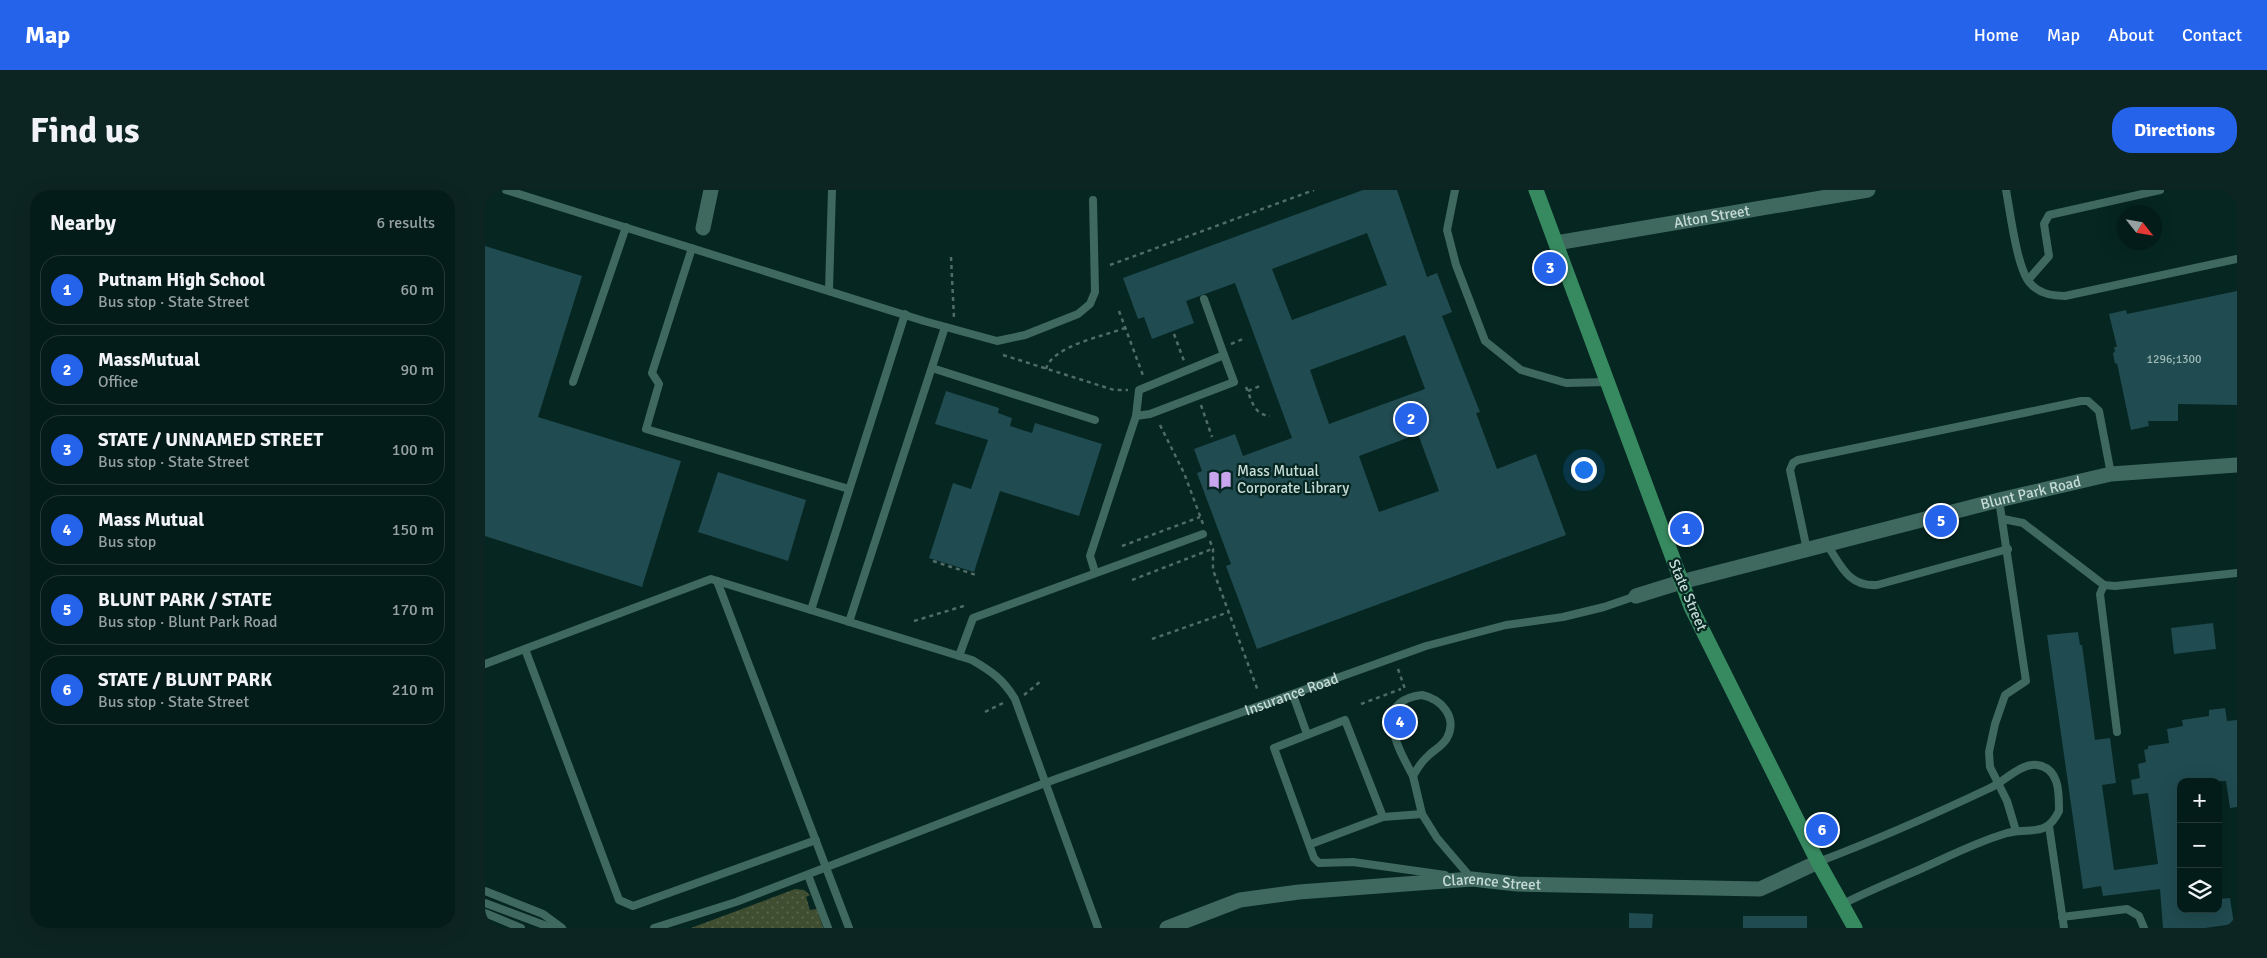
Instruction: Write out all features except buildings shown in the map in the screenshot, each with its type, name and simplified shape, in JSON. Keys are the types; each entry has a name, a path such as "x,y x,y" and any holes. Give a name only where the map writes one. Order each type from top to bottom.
{"main road":[{"name":"State Street","path":"1539,191 1556,243 1681,582 1697,619 1818,862 1855,928"}],"street":[{"path":"703,228 711,190"},
{"name":"Alton Street","path":"1556,243 1868,190"},
{"name":"Blunt Park Road","path":"1681,582 1828,546 1999,500 2111,474 2237,465"},
{"name":"Insurance Road","path":"1635,596 1681,582"},
{"name":"Clarence Street","path":"1167,928 1240,900 1299,892 1472,879 1517,884 1760,889 1818,862"}],"lane":[{"path":"507,190 945,327 997,341 1025,335 1051,325 1078,314 1090,304 1095,292 1093,200"},
{"path":"829,290 833,190"},
{"path":"1455,190 1447,230 1456,265 1485,341 1521,370 1565,384 1607,382"},
{"path":"2006,190 2021,268 2028,280 2040,292 2054,296 2065,296 2237,259"},
{"path":"2028,280 2049,256 2044,224 2049,215 2160,190"},
{"path":"573,382 626,227"},
{"path":"692,248 653,373 659,384 646,429 849,489"},
{"path":"1136,416 1150,414 1234,382 1204,299"},
{"path":"811,610 905,314"},
{"path":"849,622 945,327"},
{"path":"1095,572 1090,556 1136,416 1139,390 1224,355"},
{"path":"932,368 1095,420"},
{"path":"1807,550 1790,470 1793,463 1798,460 2088,401 2099,411 2111,474"},
{"path":"1999,500 2008,549 2026,681 2005,695 1991,737 1989,752 1990,767 2000,784 2016,831"},
{"path":"2003,519 2023,523 2104,585 2115,586 2237,573"},
{"path":"959,656 973,618 1205,533"},
{"path":"1828,546 1845,573 1864,586 1877,585 2008,549"},
{"path":"485,664 711,580 972,660 995,673 1006,684 1015,699 1098,928"},
{"path":"717,581 849,928"},
{"path":"2104,585 2100,594 2117,732"},
{"name":"Insurance Road","path":"654,928 736,902 1045,784 1435,643 1506,625 1563,617 1604,607 1635,596"},
{"path":"525,649 619,900 633,906 816,840"},
{"path":"1293,695 1307,734"},
{"path":"1413,776 1426,757 1441,745 1447,737 1449,718 1440,702 1422,695 1409,698 1397,708 1391,726 1393,736 1413,776 1423,814 1437,838 1472,879"},
{"path":"1383,816 1345,720 1274,748 1311,844 1311,852 1319,863 1353,862 1472,879"},
{"path":"1818,862 1918,821 2000,784 2026,766 2041,766 2051,772 2057,785 2059,811 2049,826 2038,831 2016,831 1982,840 1843,904"},
{"path":"1311,844 1383,816 1423,814"},
{"path":"2049,826 2063,928"},
{"path":"808,875 827,928"},
{"path":"485,891 543,914 562,928"},
{"path":"485,903 543,926 553,928"},
{"path":"2062,917 2127,909 2139,916 2144,928"},
{"path":"485,913 521,928 543,926"}],"path":[{"path":"1110,266 1314,190"},
{"path":"951,257 954,318"},
{"path":"1119,311 1144,378"},
{"path":"1046,369 1048,362 1064,350 1125,328"},
{"path":"1174,334 1185,363"},
{"path":"1231,344 1243,339"},
{"path":"1003,355 1114,390 1130,390"},
{"path":"1260,386 1247,389 1255,409 1264,416 1271,416"},
{"path":"1201,405 1212,437"},
{"path":"1161,426 1184,473 1203,525"},
{"path":"1122,546 1200,517"},
{"path":"1205,533 1213,549 1213,570 1258,691"},
{"path":"1132,580 1213,549"},
{"path":"933,561 976,575"},
{"path":"913,621 967,604"},
{"path":"1152,640 1229,612"},
{"path":"1398,669 1409,698"},
{"path":"1022,696 1041,681"},
{"path":"1361,704 1405,687"},
{"path":"985,712 1005,702"}],"green space":[{"path":"795,889 804,890 810,895 806,897 810,910 817,909 823,928 691,928"}],"place":[{"name":"STATE / UNNAMED STREET","path":"1550,268"},
{"name":"MassMutual","path":"1411,419"},
{"name":"Mass Mutual Corporate Library","path":"1220,480"},
{"name":"BLUNT PARK / STATE","path":"1941,521"},
{"name":"Putnam High School","path":"1686,529"},
{"name":"Mass Mutual","path":"1400,722"},
{"name":"STATE / BLUNT PARK","path":"1822,830"}]}
